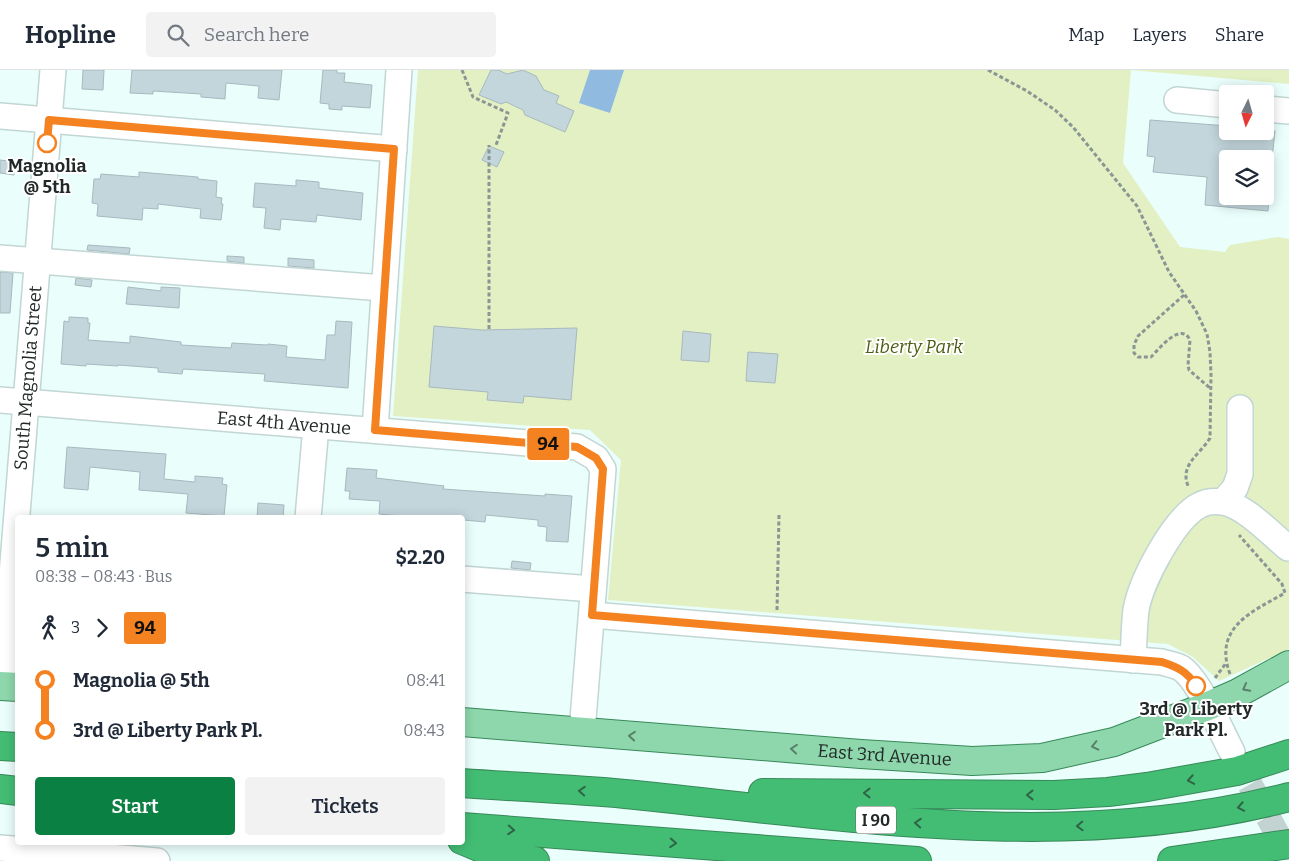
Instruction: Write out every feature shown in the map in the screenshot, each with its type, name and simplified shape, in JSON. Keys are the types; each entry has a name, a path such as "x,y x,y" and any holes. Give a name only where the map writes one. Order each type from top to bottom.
{"highway":[{"path":"0,746 15,747"},
{"path":"622,794 878,793 1054,795 1128,790 1200,778 1237,771 1289,754"},
{"name":"I 90","path":"465,784 622,794 856,818 990,827 1113,825 1180,818 1289,797"},
{"path":"0,790 15,791"},
{"name":"I 90","path":"465,827 830,858 917,861"},
{"path":"465,841 496,854 535,861"},
{"path":"1172,861 1289,844"}],"main road":[{"name":"East 3rd Avenue","path":"465,722 860,754 963,760 1042,758 1114,742 1210,694 1238,692 1289,665"}],"street":[{"name":"South Magnolia Street","path":"7,686 11,545 26,402 53,70"},
{"path":"375,430 399,70"},
{"path":"1177,100 1219,104"},
{"path":"1274,110 1289,111"},
{"path":"0,116 394,149"},
{"path":"0,258 383,288"},
{"name":"East 4th Avenue","path":"0,400 577,447 596,458 603,469 594,589"},
{"path":"1223,502 1235,488 1240,474 1240,408"},
{"path":"308,515 316,426"},
{"path":"1133,660 1136,609 1145,584 1159,553 1181,521 1199,505 1210,501 1237,506 1288,548"},
{"path":"465,579 594,589 582,732"},
{"path":"592,615 1162,662 1180,668 1210,694 1232,752"},
{"path":"0,848 158,861"}],"path":[{"path":"462,70 473,98 508,114 496,146"},
{"path":"988,70 1027,91 1055,110 1073,127 1137,206 1169,272 1196,311 1207,334 1210,352 1210,438 1204,448 1188,465 1185,473 1191,490"},
{"path":"489,145 489,329"},
{"path":"1184,295 1138,336 1134,345 1134,353 1138,357 1151,356 1173,336 1179,333 1185,334 1190,340 1189,370 1210,388"},
{"path":"777,618 779,516"},
{"path":"1231,677 1226,662 1228,641 1232,629 1248,615 1287,593 1282,584 1236,532"},
{"path":"1210,694 1226,662"}],"green space":[{"name":"Liberty Park","path":"418,70 1131,70 1123,163 1180,247 1225,252 1230,245 1278,237 1289,239 1289,649 1219,681 1193,657 1168,644 608,600 621,460 590,430 393,416"},
{"path":"1131,70 1289,70 1289,84"}],"water":[{"path":"590,70 624,70 610,113 579,103"}],"building":[{"path":"83,70 104,70 103,90 82,89"},
{"path":"132,70 282,70 279,100 258,98 259,86 226,83 225,99 201,97 201,94 153,91 153,94 130,93"},
{"path":"323,70 337,70 337,73 345,73 344,82 372,85 370,108 342,106 342,110 329,109 329,104 320,103"},
{"path":"491,70 498,70 507,74 523,70 536,76 544,90 559,96 556,103 574,111 565,132 525,115 523,110 506,102 501,104 479,95"},
{"path":"1150,120 1219,125 1219,140 1274,140 1275,131 1273,150 1219,150 1219,205 1268,205 1268,211 1205,205 1207,177 1153,172 1155,157 1147,156"},
{"path":"489,146 504,152 497,167 482,160"},
{"path":"0,160 15,162 14,175 0,173"},
{"path":"139,172 198,177 198,179 217,181 216,197 222,198 221,204 223,204 221,220 200,218 201,209 158,204 158,209 143,208 142,220 97,216 98,204 92,203 94,179 100,179 101,174 139,177"},
{"path":"296,180 319,182 319,188 363,193 361,220 317,215 316,222 281,219 280,230 264,228 266,208 253,207 255,183 296,186"},
{"path":"88,245 130,248 129,254 87,250"},
{"path":"227,256 244,257 244,263 227,261"},
{"path":"288,258 314,260 314,268 288,266"},
{"path":"0,272 13,273 10,313 0,313"},
{"path":"76,278 92,280 91,287 75,285"},
{"path":"128,287 161,291 161,287 180,288 179,308 126,304"},
{"path":"69,317 88,318 88,323 90,323 88,340 130,343 130,336 181,342 181,345 231,348 232,343 268,344 287,346 286,357 325,360 327,335 335,335 336,321 352,322 348,388 264,381 265,374 183,369 182,374 158,372 158,368 61,364 64,321 69,322"},
{"path":"434,326 482,330 577,328 571,400 524,396 523,403 487,400 488,392 429,387"},
{"path":"683,331 711,334 709,362 681,360"},
{"path":"748,352 778,354 775,383 746,381"},
{"path":"67,447 166,454 164,479 195,482 195,476 223,478 222,484 227,485 224,515 186,513 188,494 139,490 140,472 90,467 88,490 64,488"},
{"path":"347,468 377,470 376,478 444,486 443,489 572,496 568,542 546,541 547,527 538,526 538,520 486,515 485,522 465,520 465,515 379,514 380,501 349,499 350,491 345,491"},
{"path":"258,503 284,505 283,515 257,515"},
{"path":"512,561 531,563 530,570 511,568"}],"tunnel":[{"path":"1232,752 1289,855"}],"bus line":[{"name":"94","path":"47,143 49,120 394,149 383,288 375,430 577,447 596,458 603,469 592,615 1162,662 1180,668 1191,678 1196,686"}],"place":[{"name":"Magnolia @ 5th","path":"47,143"},
{"name":"3rd @ Liberty Park Pl.","path":"1196,686"}]}
